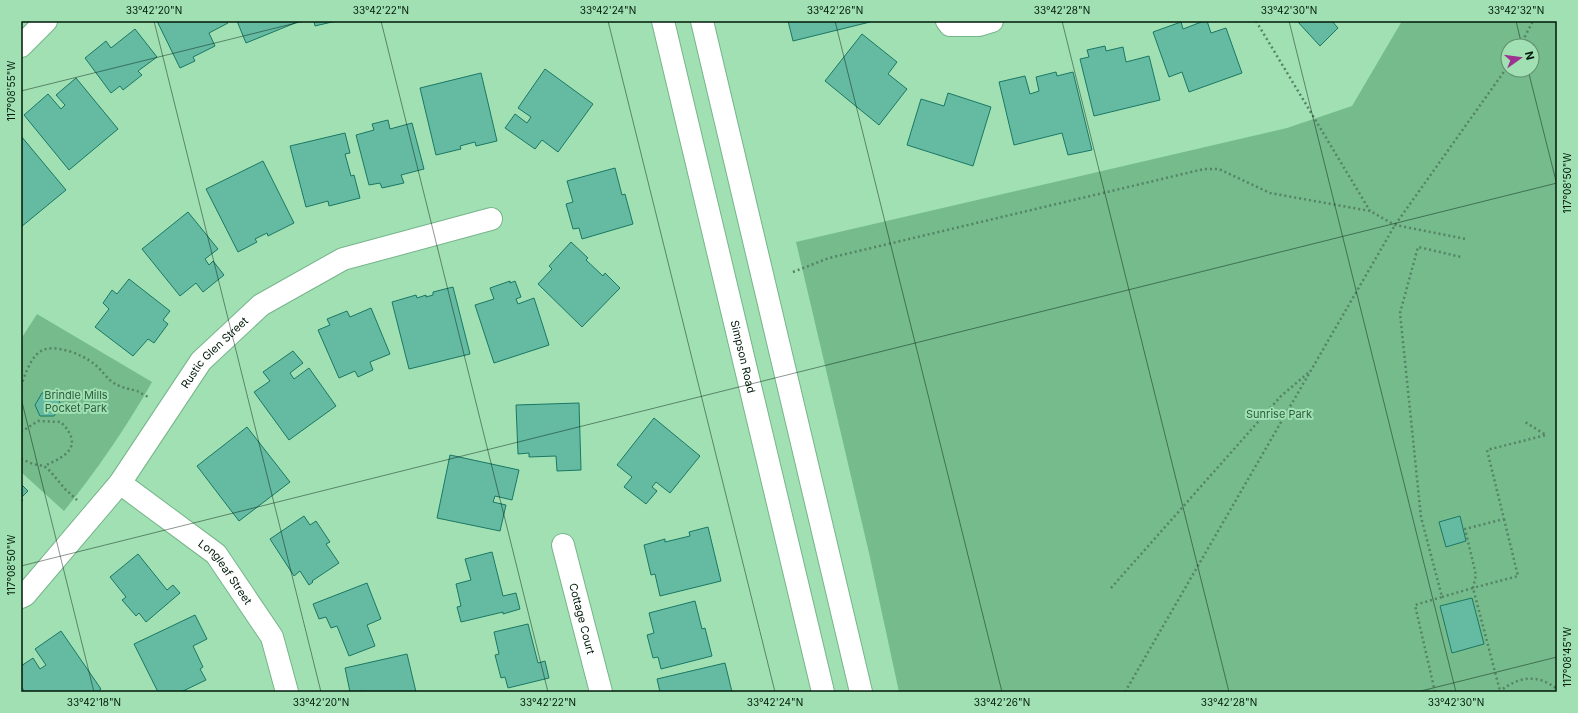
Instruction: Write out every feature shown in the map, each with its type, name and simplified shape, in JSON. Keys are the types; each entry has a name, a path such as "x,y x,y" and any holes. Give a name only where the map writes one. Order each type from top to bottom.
{"main road":[{"path":"21,46 46,21"},
{"name":"Simpson Road","path":"663,21 823,692"},
{"path":"702,21 861,692"},
{"path":"949,23 978,25 992,21"},
{"name":"Rustic Glen Street","path":"21,597 25,595 120,483 201,361 261,305 343,260 491,219"},
{"name":"Longleaf Street","path":"120,483 216,554 272,637 287,692"},
{"name":"Cottage Court","path":"563,545 601,692"}],"path":[{"path":"1256,21 1370,211"},
{"path":"1524,38 1533,21"},
{"path":"1125,692 1395,225 1500,77"},
{"path":"793,272 829,258 1204,168 1219,170 1270,193 1370,211 1395,225 1466,239"},
{"path":"1442,597 1421,516 1400,313 1418,247 1461,257"},
{"path":"21,386 26,370 34,358 43,350 59,349 72,352 94,363 111,381 117,385 137,391 169,410"},
{"path":"1111,588 1281,396 1310,372"},
{"path":"21,432 38,421 61,422 69,431 72,443 67,454 59,460 44,466"},
{"path":"1435,692 1414,605 1518,576 1487,450 1546,435 1525,422"},
{"path":"21,459 33,464 44,466 73,497 96,513"},
{"path":"1504,519 1465,529 1476,575 1473,588 1499,691 1508,684 1522,679 1537,679 1550,684 1557,689"}],"green space":[{"name":"Sunrise Park","path":"1402,21 1557,21 1557,692 899,692 869,553 796,242 1287,128 1352,106"},
{"name":"Brindle Mills Pocket Park","path":"37,314 152,382 111,448 64,511 21,472 21,339"}],"building":[{"path":"157,21 226,21 228,23 209,33 215,46 193,57 195,61 180,68"},
{"path":"237,21 300,21 246,43"},
{"path":"314,21 336,21 315,26"},
{"path":"788,21 869,21 870,22 793,41"},
{"path":"1207,21 1211,33 1226,28 1242,73 1189,92 1182,72 1169,77 1153,32 1181,22 1183,29"},
{"path":"1297,21 1332,21 1338,28 1320,46"},
{"path":"135,29 157,57 138,71 142,75 123,90 120,86 111,93 85,58 106,41 111,48"},
{"path":"862,34 897,62 888,74 907,89 879,125 825,81"},
{"path":"1105,46 1106,51 1123,47 1126,62 1149,56 1160,100 1094,116 1080,59 1089,57 1087,50"},
{"path":"545,69 593,104 558,152 542,140 535,149 505,128 515,114 527,123 531,117 518,108"},
{"path":"1056,72 1057,76 1073,72 1092,150 1068,155 1062,133 1014,145 999,82 1025,76 1030,94 1039,91 1036,77"},
{"path":"481,73 497,141 476,146 475,142 460,146 461,149 436,155 420,88"},
{"path":"76,78 118,129 69,170 24,115 48,94 61,109 65,105 56,95"},
{"path":"948,93 991,107 973,166 907,145 921,99 944,106"},
{"path":"388,120 390,129 412,123 424,169 401,175 404,183 382,188 380,183 369,185 356,135 374,130 372,124"},
{"path":"345,133 350,153 345,154 351,176 354,175 360,198 329,206 328,201 306,207 290,146"},
{"path":"21,136 66,190 21,227"},
{"path":"263,161 294,223 268,236 267,233 255,239 257,242 238,252 206,189"},
{"path":"615,168 622,195 625,194 633,224 582,239 579,228 573,229 566,204 573,202 567,181"},
{"path":"188,212 218,249 205,259 209,265 213,261 224,275 203,292 196,283 180,296 142,249"},
{"path":"571,242 588,258 586,260 603,276 605,273 620,288 582,327 538,284 552,269 549,266"},
{"path":"129,279 170,311 163,320 168,324 154,343 148,339 133,356 95,327 109,309 103,303 112,290 117,294"},
{"path":"510,281 510,283 515,281 521,297 516,299 518,304 534,298 549,345 494,363 475,305 494,299 490,288"},
{"path":"453,287 470,354 409,369 392,302 416,295 417,298 426,295 426,297 433,295 433,292"},
{"path":"371,308 390,354 370,362 373,370 358,377 355,371 339,378 318,330 330,325 327,319 347,311 350,317"},
{"path":"293,351 303,363 290,373 294,379 309,368 336,406 289,440 254,392 270,381 263,372"},
{"path":"42,393 55,393 61,405 54,416 40,416 35,405"},
{"path":"579,403 581,470 557,471 556,456 529,457 529,453 518,454 516,405"},
{"path":"654,418 700,456 670,493 656,482 652,487 657,491 646,504 624,487 632,477 617,465"},
{"path":"247,427 290,482 239,521 197,466"},
{"path":"450,455 519,470 512,500 495,496 493,502 506,505 500,531 437,518"},
{"path":"21,484 28,491 21,498"},
{"path":"304,516 310,525 316,521 330,542 326,544 339,563 312,581 313,582 309,585 300,571 294,576 270,539"},
{"path":"1460,516 1466,541 1446,547 1439,522"},
{"path":"708,527 721,581 660,596 655,574 651,575 644,545 665,539 665,542 690,536 689,532"},
{"path":"492,552 503,596 516,593 520,609 503,614 503,612 461,622 457,607 461,606 456,584 471,580 465,559"},
{"path":"138,554 167,590 173,585 180,593 146,622 139,613 136,616 122,600 126,597 110,577"},
{"path":"367,583 381,619 367,625 375,646 349,656 337,626 331,628 326,617 319,619 313,604"},
{"path":"1472,598 1484,644 1452,653 1440,606"},
{"path":"695,601 702,629 705,628 712,656 661,669 658,657 653,658 647,635 654,633 649,613"},
{"path":"195,615 207,639 193,646 203,667 200,669 206,680 181,692 158,692 134,644"},
{"path":"528,624 538,663 545,661 549,678 508,688 505,677 501,678 495,655 499,654 494,632"},
{"path":"61,631 101,689 97,692 25,692 21,686 21,666 33,658 40,669 46,665 35,649"},
{"path":"407,654 416,692 350,692 345,668"},
{"path":"725,663 732,692 660,692 657,679"}]}
